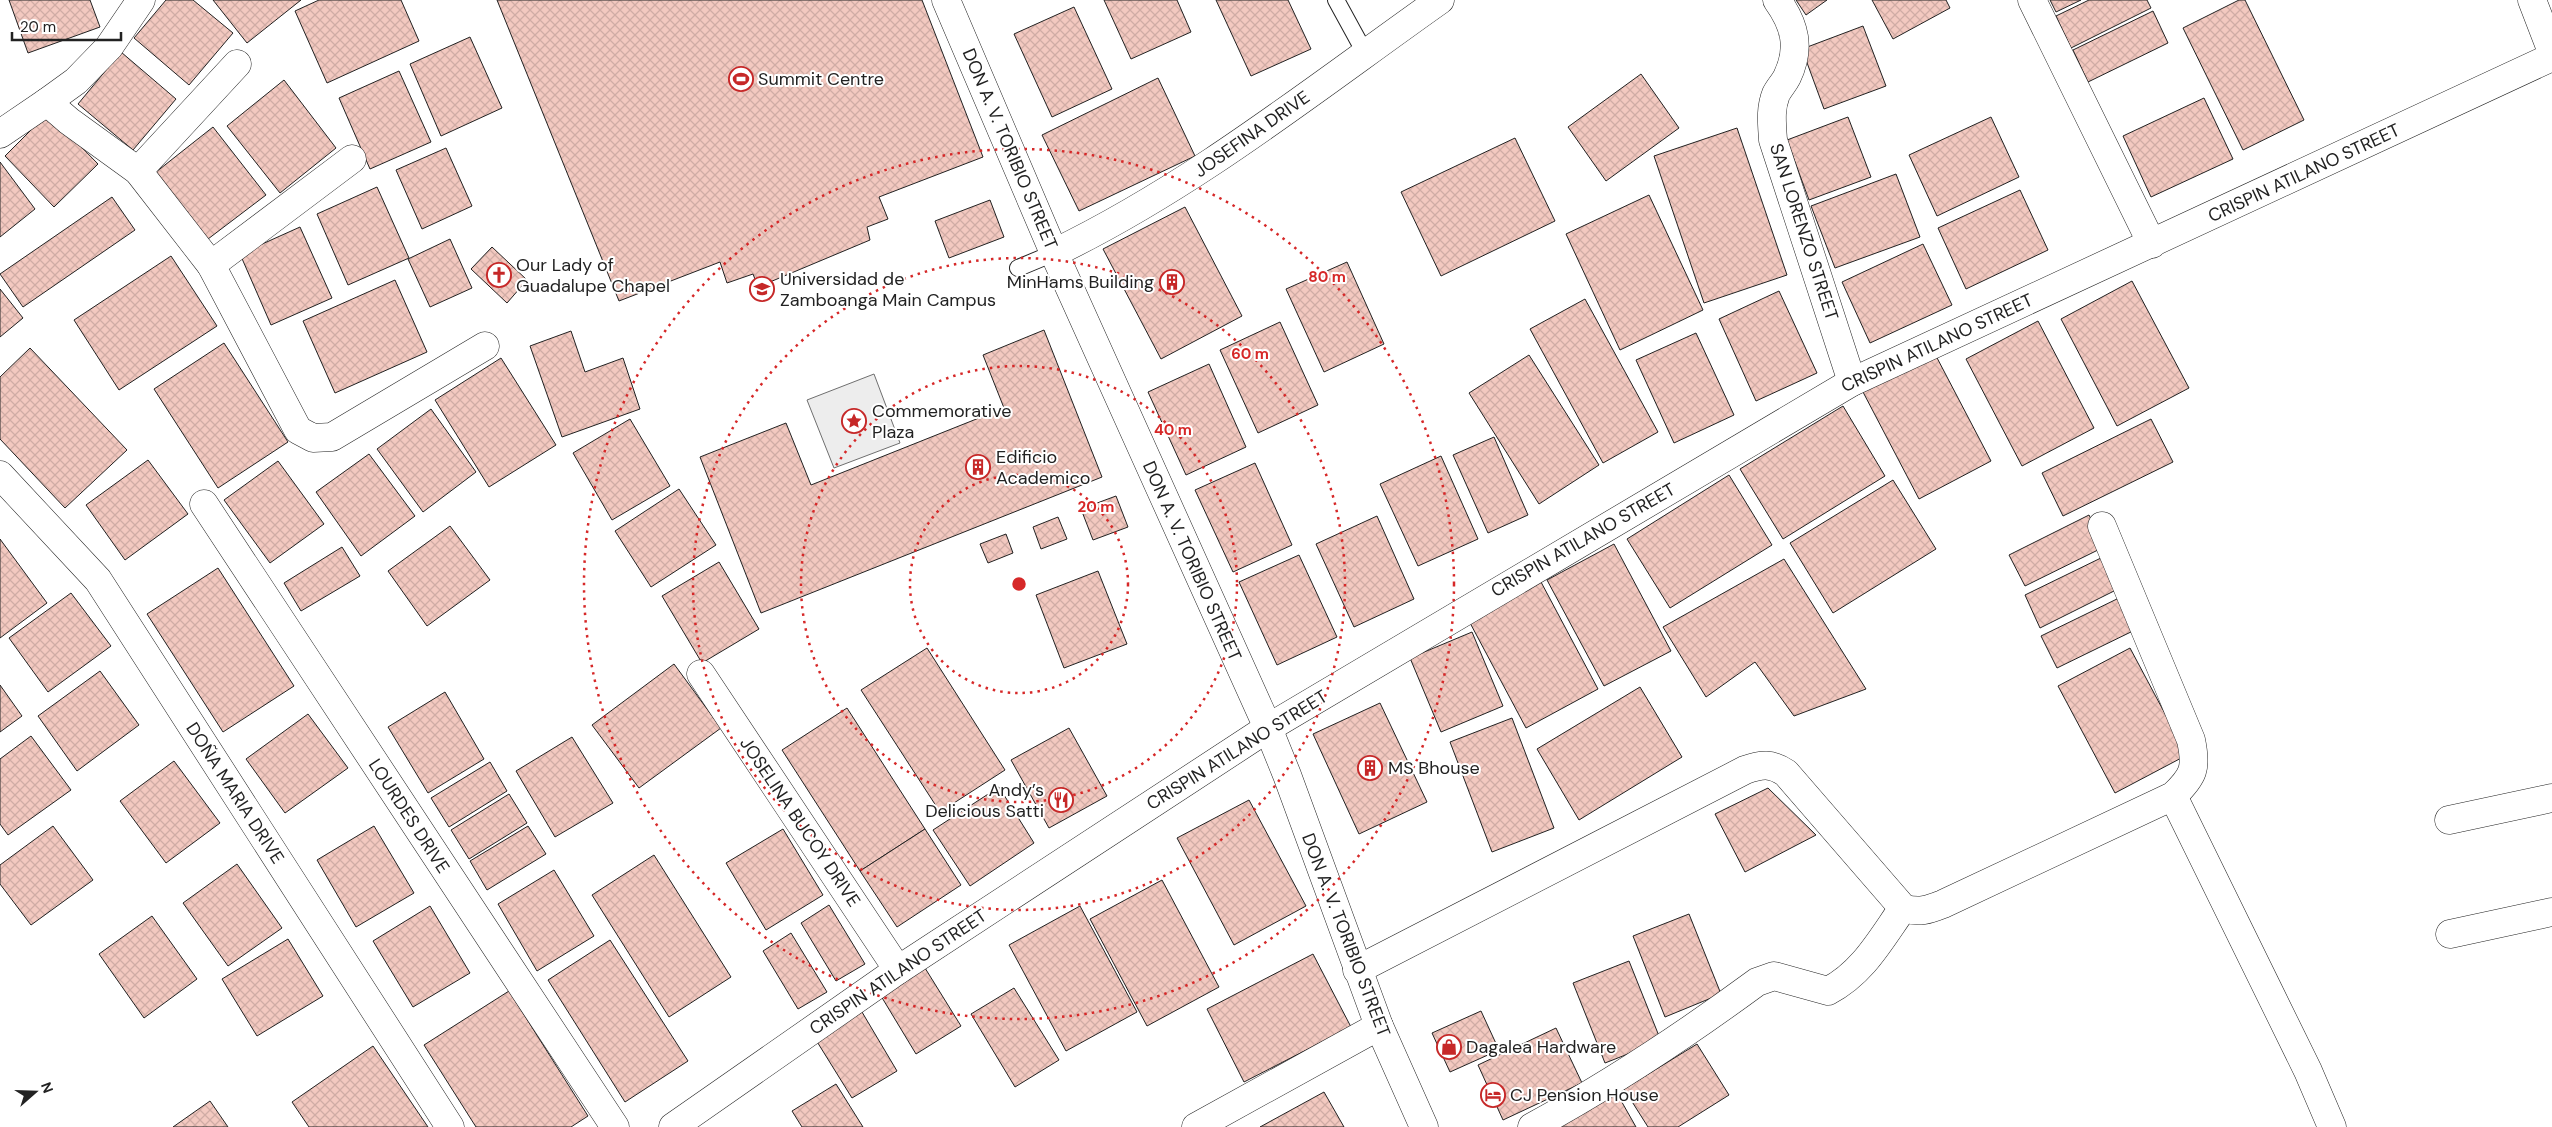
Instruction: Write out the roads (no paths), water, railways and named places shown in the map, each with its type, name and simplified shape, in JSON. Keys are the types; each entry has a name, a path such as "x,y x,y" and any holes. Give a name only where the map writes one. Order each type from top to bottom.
{"street":[{"path":"0,134 76,81 109,47 141,0"},
{"name":"DON A. V. TORIBIO STREET","path":"946,0 1054,253 1268,728 1379,1026 1424,1127"},
{"name":"JOSEFINA DRIVE","path":"1054,253 1109,226 1200,172 1440,0"},
{"name":"SAN LORENZO STREET","path":"1778,0 1795,30 1794,58 1787,77 1776,94 1771,113 1774,140 1852,382"},
{"path":"2032,0 2152,244"},
{"path":"2532,0 2552,52"},
{"name":"CRISPIN ATILANO STREET","path":"673,1127 898,970 1268,728 1852,382 2552,57"},
{"path":"138,170 237,64"},
{"path":"47,102 69,122 138,170 212,266 298,430 312,438 332,437 485,346"},
{"path":"212,266 352,159"},
{"name":"DOÑA MARIA DRIVE","path":"0,476 98,580 450,1127"},
{"name":"LOURDES DRIVE","path":"204,504 615,1127"},
{"path":"1358,970 1745,770 1761,764 1774,765 1786,773 1903,908 1914,912 1926,911 1943,904 2173,796 2188,782 2196,760 2191,740 2102,526"},
{"name":"JOSELINA BUCOY DRIVE","path":"701,674 898,970"},
{"path":"2173,796 2300,1053 2332,1127"},
{"path":"2449,820 2552,798"},
{"path":"1532,1127 1622,1076 1669,1046 1757,982 1774,976 1828,991 1842,984 1857,972 1903,908"},
{"path":"2450,934 2552,912"},
{"path":"1196,1127 1379,1026"}],"lane":[{"path":"1336,0 1365,53"},
{"path":"1018,268 1054,253"}],"place":[{"name":"Summit Centre","path":"741,79"},
{"name":"Our Lady of Guadalupe Chapel","path":"499,275"},
{"name":"MinHams Building","path":"1172,282"},
{"name":"Universidad de Zamboanga Main Campus","path":"762,289"},
{"name":"Commemorative Plaza","path":"854,421"},
{"name":"Edificio Academico","path":"978,467"},
{"name":"MS Bhouse","path":"1370,768"},
{"name":"Andy’s Delicious Satti","path":"1061,800"},
{"name":"Dagalea Hardware","path":"1449,1047"},
{"name":"CJ Pension House","path":"1493,1095"}]}
